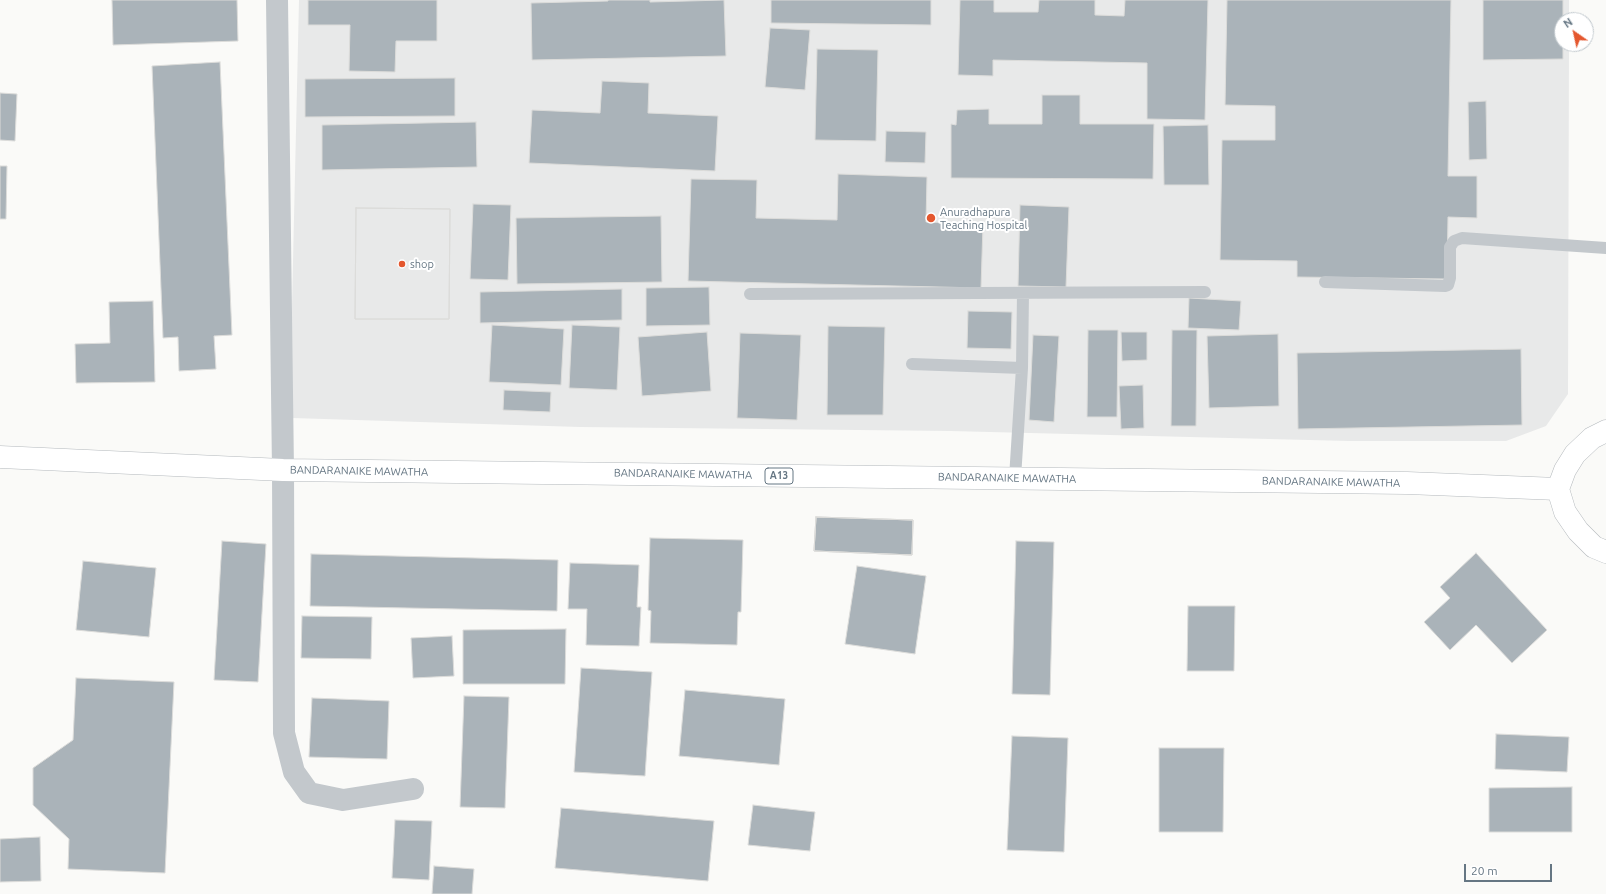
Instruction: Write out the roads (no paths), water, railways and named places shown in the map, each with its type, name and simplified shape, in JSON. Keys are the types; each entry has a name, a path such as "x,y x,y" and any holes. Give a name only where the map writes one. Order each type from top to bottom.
{"highway":[{"path":"1606,431 1592,438 1575,454 1565,470 1558,489 1565,512 1578,531 1594,547 1606,552"},
{"name":"BANDARANAIKE MAWATHA","path":"0,457 284,470 1407,483 1558,489"}],"street":[{"path":"277,0 284,470 284,733 294,772 309,793 343,800 413,789"}],"lane":[{"path":"1325,282 1445,286 1448,285 1450,278 1450,247 1454,241 1462,238 1606,248"},
{"path":"750,294 1205,292"},
{"path":"1015,478 1022,368 1023,293"},
{"path":"912,364 1022,368"}],"place":[{"name":"Anuradhapura Teaching Hospital","path":"931,218"},
{"name":"shop","path":"402,264"}]}
